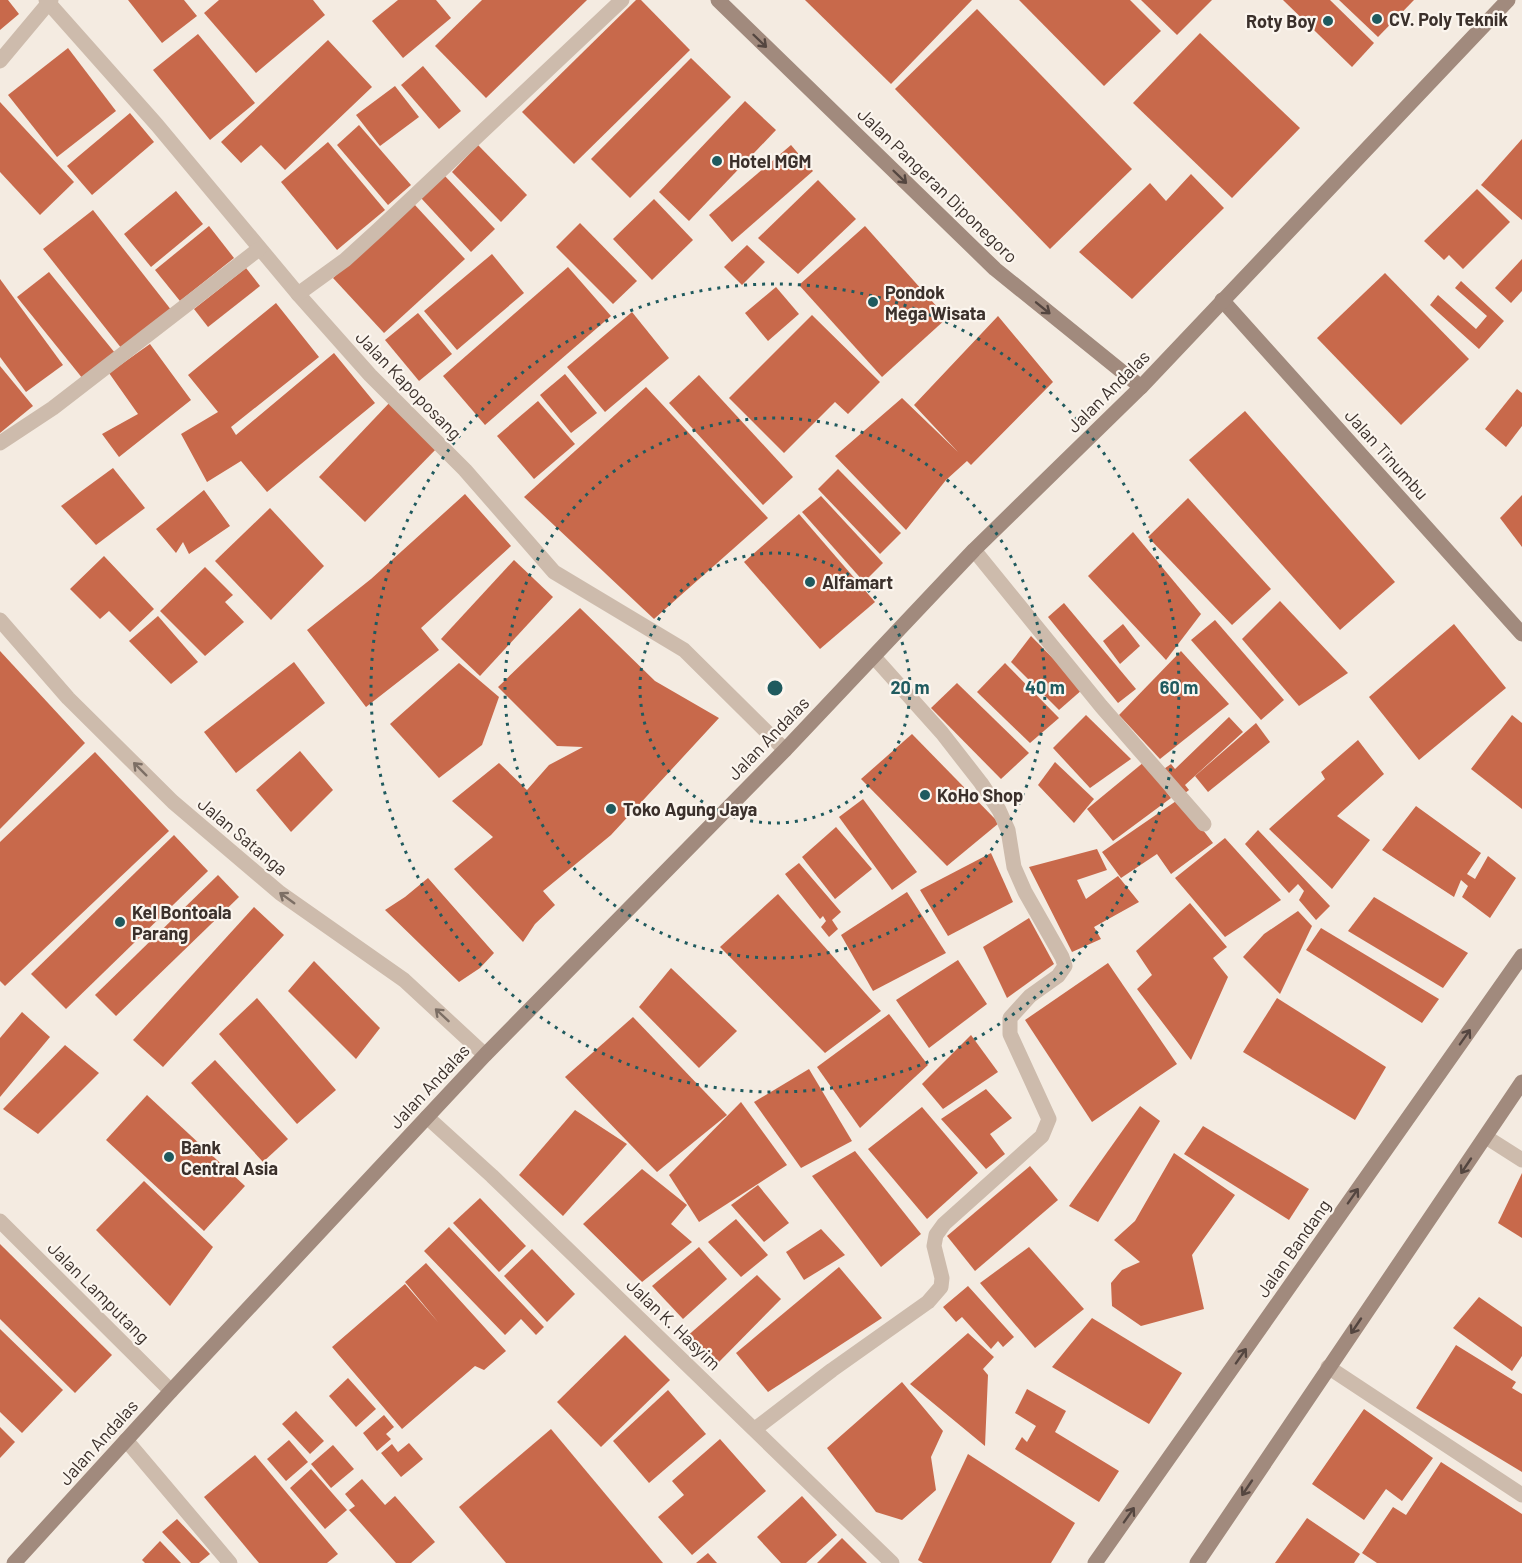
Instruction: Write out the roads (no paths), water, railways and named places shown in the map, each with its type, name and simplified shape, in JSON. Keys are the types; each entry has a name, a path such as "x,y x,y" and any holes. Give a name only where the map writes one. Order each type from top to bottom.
{"main road":[{"name":"Jalan Pangeran Diponegoro","path":"718,0 995,269 1141,387"},
{"name":"Jalan Andalas","path":"14,1563 484,1056 785,750 974,550 1141,387 1508,0"},
{"name":"Jalan Tinumbu","path":"1222,300 1522,634"},
{"name":"Jalan Bandang","path":"1095,1563 1522,956"},
{"path":"1197,1563 1522,1082"}],"street":[{"path":"298,294 345,260 622,0"},
{"path":"0,61 49,1"},
{"name":"Jalan Kapoposang","path":"49,1 157,124 298,294 370,375 465,470 554,572 684,650 785,750"},
{"path":"0,443 53,408 259,249"},
{"path":"974,550 1108,714 1204,824"},
{"name":"Jalan Satanga","path":"0,620 68,698 172,802 280,892 404,980 484,1056"},
{"path":"754,1429 928,1302 941,1287 941,1272 934,1246 936,1235 944,1224 1042,1136 1049,1119 1010,1034 1010,1017 1030,996 1058,976 1065,966 1062,957 1021,884 1014,867 1008,830 999,810 942,733 874,657"},
{"name":"Jalan K. Hasyim","path":"427,1117 500,1184 892,1563"},
{"path":"1485,1137 1522,1160"},
{"name":"Jalan Lamputang","path":"0,1221 171,1391"},
{"path":"1328,1366 1522,1495"},
{"path":"126,1440 230,1563"}],"place":[{"name":"CV. Poly Teknik","path":"1377,19"},
{"name":"Roty Boy","path":"1328,21"},
{"name":"Hotel MGM","path":"717,161"},
{"name":"Pondok Mega Wisata","path":"873,302"},
{"name":"Alfamart","path":"810,582"},
{"name":"KoHo Shop","path":"925,795"},
{"name":"Toko Agung Jaya","path":"611,809"},
{"name":"Kel Bontoala Parang","path":"120,922"},
{"name":"Bank Central Asia","path":"169,1157"}]}
